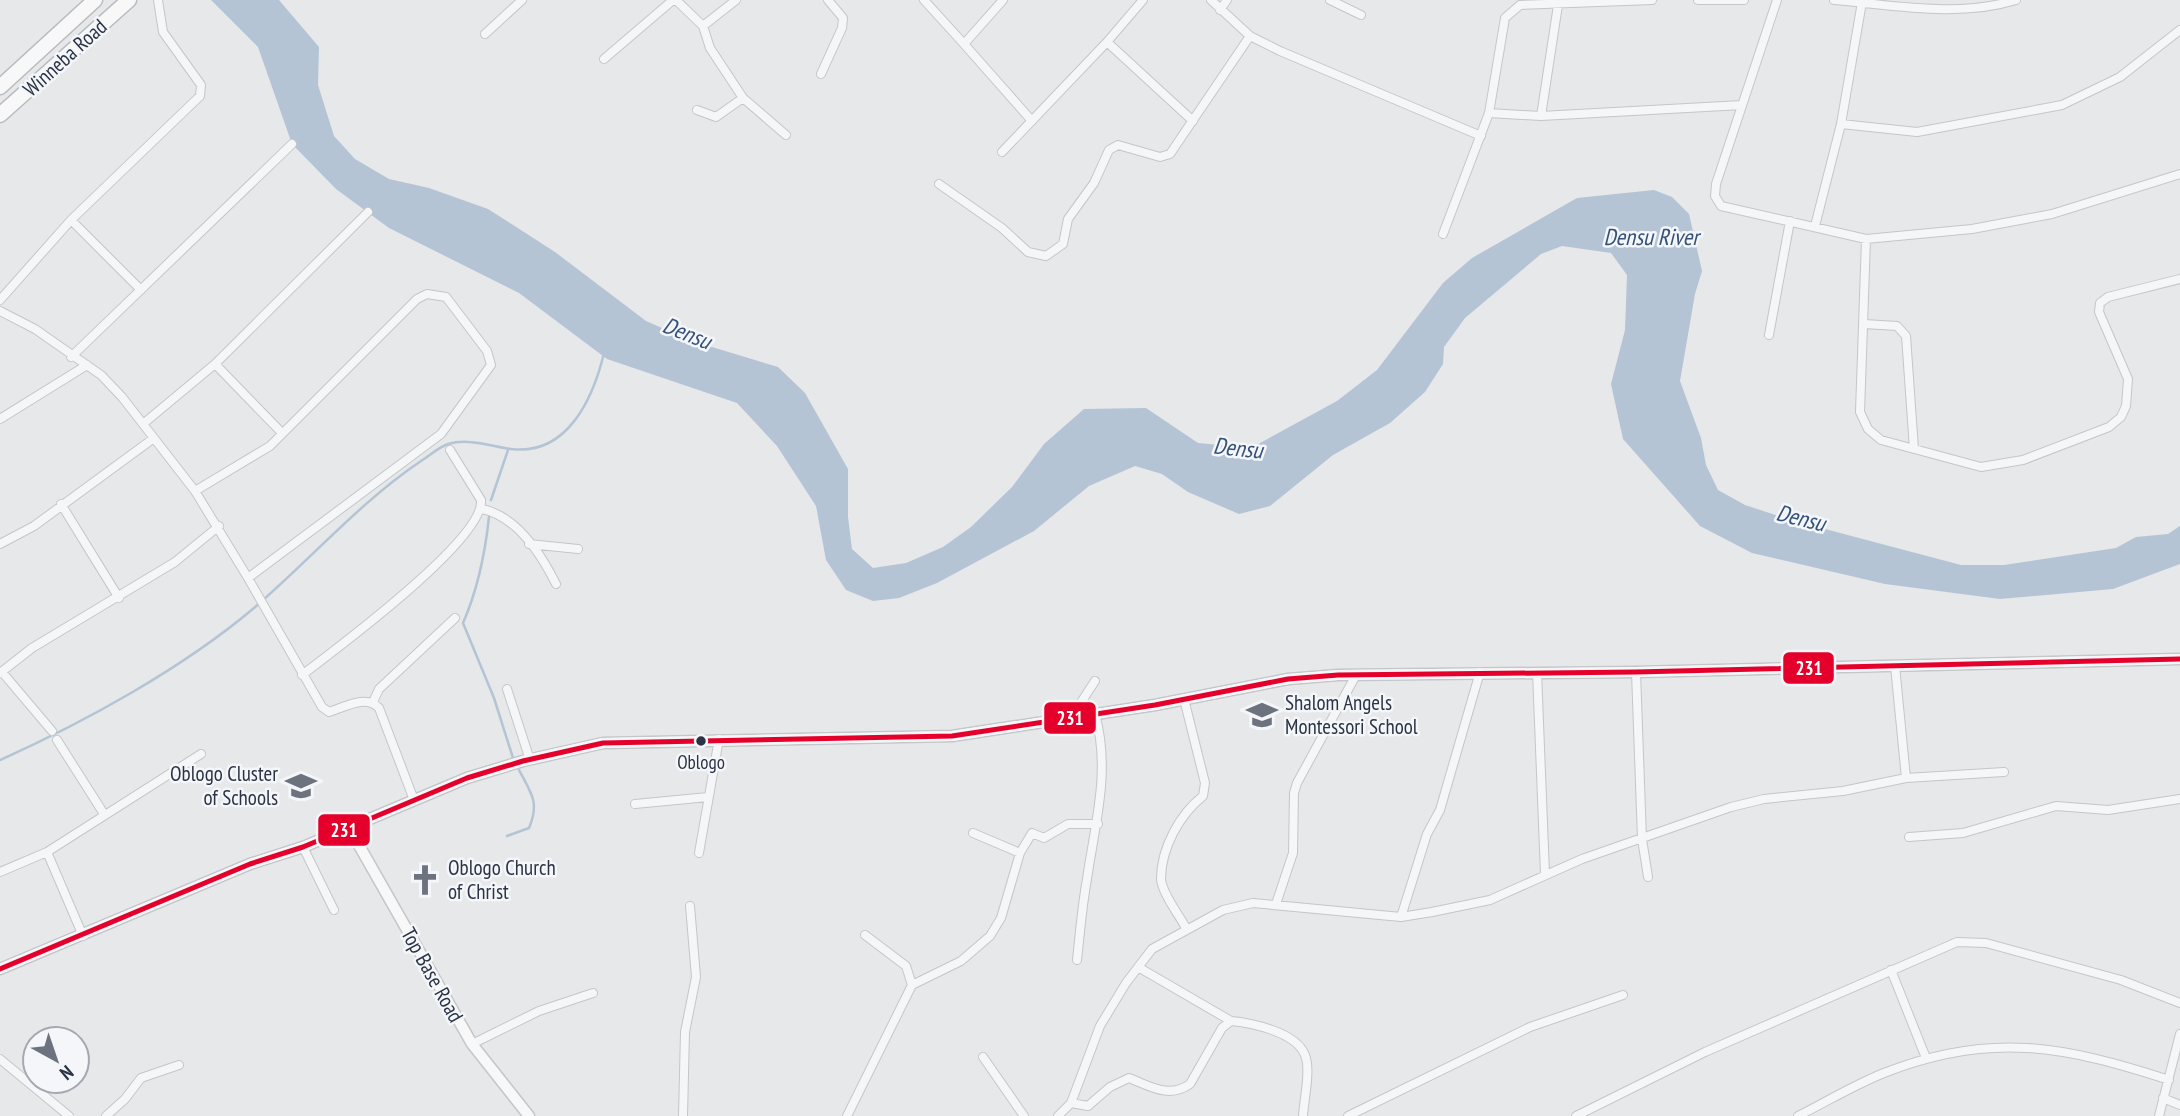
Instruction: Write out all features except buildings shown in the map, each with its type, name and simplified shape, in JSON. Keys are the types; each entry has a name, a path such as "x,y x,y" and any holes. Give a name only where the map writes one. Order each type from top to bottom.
{"highway":[{"name":"Winneba Road","path":"0,87 95,0"},
{"name":"Winneba Road","path":"0,115 129,0"}],"street":[{"path":"0,300 71,220 200,96 201,85 163,32 158,0"},
{"path":"485,34 522,0"},
{"path":"604,59 674,0 703,26 710,48 743,98 786,135"},
{"path":"703,26 736,0"},
{"path":"821,74 844,18 828,0"},
{"path":"924,0 1032,121"},
{"path":"964,44 1003,0"},
{"path":"1002,152 1107,43 1143,0"},
{"path":"1211,0 1250,36 1309,65 1481,136"},
{"path":"1220,10 1227,0"},
{"path":"1330,0 1361,15"},
{"path":"1443,234 1489,113 1505,18 1520,5 1652,0"},
{"path":"1698,0 1744,0"},
{"path":"1777,0 1716,184 1715,196 1721,206 1866,239 1972,229 2052,214 2180,174"},
{"path":"1834,0 1939,9 1997,6 2015,0"},
{"path":"1815,226 1841,124 1862,2"},
{"path":"1541,116 1558,5"},
{"path":"1841,124 1917,132 2062,105 2120,77 2180,30"},
{"path":"939,184 1002,228 1028,252 1046,256 1063,244 1068,219 1094,183 1109,150 1118,145 1160,157 1170,154 1250,36"},
{"path":"1107,43 1193,121"},
{"path":"697,110 716,117 743,98"},
{"path":"1489,113 1541,116 1742,105"},
{"path":"71,356 292,144"},
{"path":"143,424 215,364 368,212"},
{"path":"71,220 141,290"},
{"path":"1769,335 1790,221"},
{"path":"1866,239 1860,412 1863,421 1881,440 1992,468 2023,460 2109,427 2121,417 2126,406 2128,379 2099,312 2100,303 2108,298 2180,279"},
{"path":"195,491 258,456 416,299 427,294 446,297 487,351 491,365 441,434 248,578"},
{"path":"0,311 35,329 101,375 143,424 219,526 317,700 329,712 364,701 373,702 379,708 414,800"},
{"path":"1864,324 1897,326 1906,336 1914,449"},
{"path":"215,364 282,433"},
{"path":"0,419 87,365"},
{"path":"0,544 34,526 154,438"},
{"path":"302,675 430,572 482,509 481,500 450,450"},
{"path":"61,504 119,598"},
{"path":"482,509 504,516 545,561 556,584"},
{"path":"52,731 1,672 32,648 175,562 219,526"},
{"path":"529,544 578,549"},
{"path":"373,702 379,689 455,618"},
{"path":"0,970 250,864 303,847 467,778 603,743 952,736 1184,699 1287,679 1356,675 1636,672 2180,659"},
{"path":"1895,666 1906,778"},
{"path":"1401,917 1427,834 1440,810 1480,672"},
{"path":"1537,672 1545,874"},
{"path":"1636,672 1642,839 1648,877"},
{"path":"1276,904 1293,853 1294,793 1297,783 1356,675"},
{"path":"1077,717 1079,707 1095,681"},
{"path":"507,689 530,760"},
{"path":"1184,699 1205,783 1203,796 1186,810 1168,846 1161,880 1186,928"},
{"path":"1077,960 1087,878 1098,824 1104,755 1095,714"},
{"path":"57,740 104,814"},
{"path":"699,853 708,797 715,776 719,740"},
{"path":"0,872 47,852 201,754"},
{"path":"1058,1116 1071,1103 1100,1026 1152,950 1186,928 1240,904 1276,904 1401,917 1490,900 1545,874 1742,804 1843,791 1906,778 2004,772"},
{"path":"635,804 708,797"},
{"path":"1909,837 1963,833 2056,806 2108,810 2180,799"},
{"path":"847,1116 912,985 961,961 990,936 1001,918 1020,853 1032,833 1044,838 1069,824 1098,824"},
{"name":"Top Base Road","path":"348,826 472,1044 529,1116"},
{"path":"973,833 1020,853"},
{"path":"303,847 334,910"},
{"path":"47,852 83,936"},
{"path":"683,1116 684,1046 696,977 690,906"},
{"path":"865,935 906,967 912,985"},
{"path":"1576,1116 1705,1052 1957,942 1970,941 2121,980 2180,1003"},
{"path":"1138,967 1231,1021 1286,1037 1299,1046 1306,1057 1303,1116"},
{"path":"1891,970 1926,1058"},
{"path":"472,1044 539,1011 593,993"},
{"path":"1348,1116 1531,1027 1623,995"},
{"path":"1071,1103 1088,1106 1110,1087 1129,1078 1157,1090 1183,1089 1190,1084 1222,1028 1231,1021"},
{"path":"2159,1116 2180,1034"},
{"path":"1798,1116 1882,1074 1926,1058 1970,1048 2015,1046 2069,1051 2169,1080"},
{"path":"983,1056 1024,1116"},
{"path":"0,1059 69,1116"},
{"path":"106,1116 141,1078 179,1065"},
{"path":"2163,1098 2180,1105"}],"water":[{"name":"Densu River","path":"211,0 279,0 319,47 318,85 334,136 355,159 389,179 429,188 488,209 555,252 646,321 692,341 778,367 805,393 848,469 848,517 852,549 873,568 906,563 943,547 971,527 1012,487 1044,444 1084,409 1146,408 1198,443 1251,448 1337,401 1377,370 1443,283 1472,258 1577,198 1654,190 1672,197 1689,214 1702,271 1695,294 1680,381 1701,438 1706,465 1718,490 1745,505 1791,520 1961,565 2004,565 2116,548 2136,537 2168,534 2180,526 2180,564 2113,589 2000,599 1885,584 1752,553 1700,526 1623,439 1611,384 1625,330 1627,275 1611,253 1562,246 1541,254 1465,318 1444,347 1443,364 1425,392 1390,423 1333,455 1270,506 1239,514 1188,492 1162,474 1135,466 1089,486 1034,531 937,583 899,598 873,601 846,590 826,560 816,506 777,446 737,403 607,359 519,293 389,228 336,189 292,144 258,47"}],"waterway":[{"path":"0,760 99,711 196,652 275,590 377,495 441,447 463,442 531,449 562,434 585,405 604,353"},
{"path":"491,500 508,450"},
{"path":"489,517 480,571 463,623 494,698 513,758"},
{"path":"507,836 529,828 534,811 533,798 519,770"}],"transit line":[{"name":"231","path":"0,969 250,864 303,847 467,778 523,761 603,743 952,736 1155,705 1288,679 1338,675 1636,672 2180,659"}],"place":[{"name":"Shalom Angels Montessori School","path":"1262,715"},
{"name":"Oblogo","path":"701,741"},
{"name":"Oblogo Cluster of Schools","path":"301,786"},
{"name":"Oblogo Church of Christ","path":"425,880"}],"water label":[{"name":"Densu","path":"687,333"},
{"name":"Densu","path":"1238,448"},
{"name":"Densu","path":"1801,518"}]}
